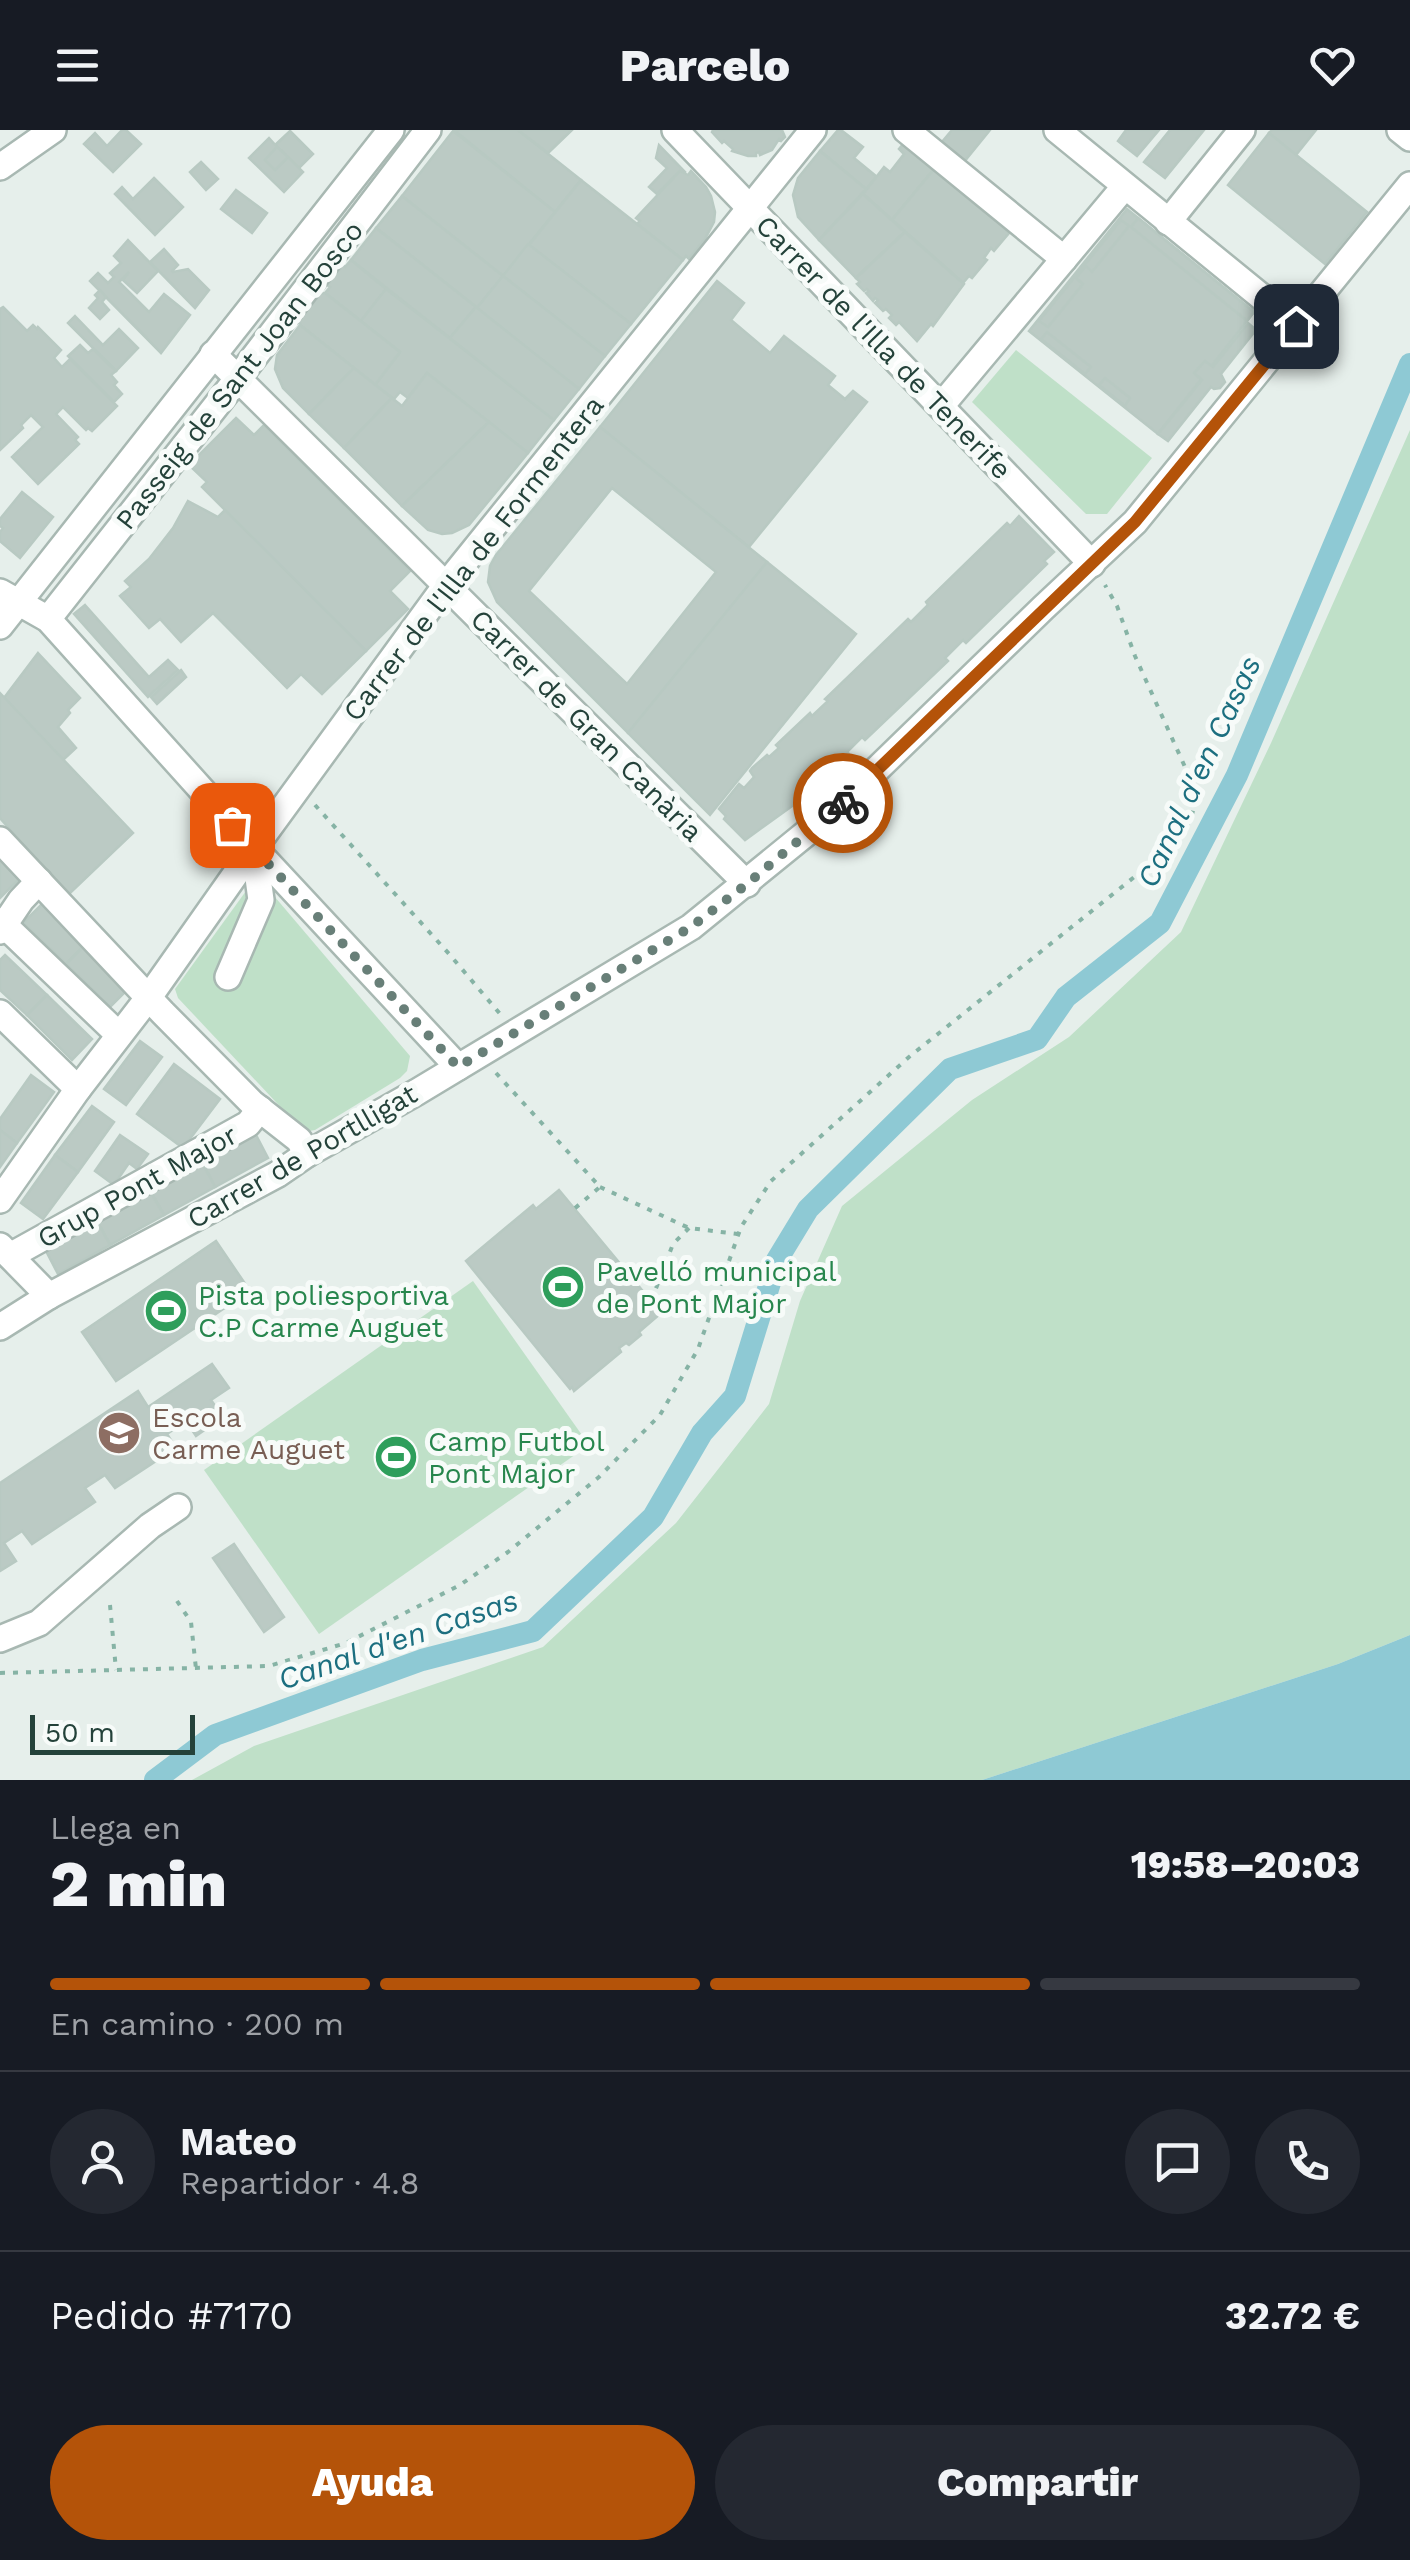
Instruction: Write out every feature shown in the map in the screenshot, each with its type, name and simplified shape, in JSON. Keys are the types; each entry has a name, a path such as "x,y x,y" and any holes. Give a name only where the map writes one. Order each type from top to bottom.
{"street":[{"path":"0,167 53,130"},
{"path":"0,626 9,597 213,354 391,130"},
{"name":"Passeig de Sant Joan Bosco","path":"48,619 428,130"},
{"name":"Carrer de l'Illa de Tenerife","path":"675,130 1092,564"},
{"name":"Carrer de l'Illa de Formentera","path":"149,997 446,585 813,130"},
{"path":"906,130 1064,259"},
{"path":"1057,130 1296,326"},
{"path":"1168,222 1242,130"},
{"path":"1400,130 1410,138"},
{"path":"941,406 1125,186"},
{"name":"Carrer de Portlligat","path":"0,1326 278,1174 691,927 747,884 836,809 1135,522 1410,186"},
{"name":"Carrer de Gran Canària","path":"213,354 747,884"},
{"path":"9,597 48,619 458,1067"},
{"path":"0,840 260,1110 299,1140 307,1154"},
{"path":"228,977 261,900 254,848"},
{"path":"38,881 2,926 118,1035"},
{"name":"Grup Pont Major","path":"0,1200 149,997"},
{"path":"0,1014 78,1089"},
{"name":"Grup Pont Major","path":"5,1251 248,1124 260,1110"},
{"path":"5,1251 49,1296"},
{"path":"0,1639 39,1623 150,1526 178,1507"}],"path":[{"path":"0,1673 269,1666 346,1644 460,1585 551,1519 600,1477 660,1415 684,1376 698,1349 738,1234 770,1181 909,1058 1163,854 1189,824 1196,808 1194,787 1135,656 1117,606 1092,564"},
{"path":"298,787 506,1021"},
{"path":"490,1065 600,1187 689,1228 738,1234"},
{"path":"574,1209 600,1187"},
{"path":"648,1297 655,1291 672,1244 689,1228"},
{"path":"177,1601 191,1622 196,1670"},
{"path":"110,1604 116,1670"}],"green space":[{"path":"1016,350 1152,458 1107,514 1086,514 972,402"},
{"path":"1410,430 1410,1635 1338,1664 982,1780 192,1780 254,1746 543,1647 676,1523 769,1404 800,1301 842,1206 972,1100 1069,1037 1181,932 1271,743"},
{"path":"257,885 269,890 410,1056 407,1071 400,1078 315,1130 304,1132 178,998 175,989 246,891"},
{"name":"Camp Futbol Pont Major","path":"473,1281 589,1445 319,1634 204,1470"}],"water":[{"path":"1410,1635 1410,1780 982,1780 1338,1664"}],"building":[{"path":"122,130 141,144 113,172 84,144 95,133 107,146"},
{"path":"454,130 518,130 581,180 555,212"},
{"path":"518,130 572,130 548,153"},
{"path":"713,130 782,130 785,137 772,150 748,156 732,151"},
{"path":"838,130 863,147 854,158 877,177 866,189 820,151"},
{"path":"952,130 990,130 964,162 941,143"},
{"path":"1126,130 1159,130 1137,156 1118,141"},
{"path":"1170,130 1204,130 1165,178 1144,162"},
{"path":"1316,130 1296,155 1269,133"},
{"path":"290,131 313,154 299,168 275,145"},
{"path":"453,131 555,212 503,276 402,196"},
{"path":"1269,133 1367,212 1325,264 1228,185"},
{"path":"269,138 277,147 265,160 275,170 288,157 303,172 284,192 249,158"},
{"path":"904,143 935,168 892,220 863,194 884,167 890,172 904,154 899,149"},
{"path":"659,145 685,172 680,171 657,194 649,187 667,168 656,158"},
{"path":"277,147 288,157 275,170 265,160"},
{"path":"820,151 866,189 819,240 798,217 793,195 798,178"},
{"path":"201,162 218,179 206,190 190,172"},
{"path":"935,168 1008,228 1009,233 984,258 987,260 963,283 892,220"},
{"path":"680,171 688,175 691,171 706,187 715,212 705,239 689,259 686,256 683,260 637,224 640,221 636,218"},
{"path":"154,178 183,207 155,235 115,194 122,187 133,199"},
{"path":"581,180 683,260 631,324 529,245"},
{"path":"236,190 267,213 252,233 221,209"},
{"path":"863,194 905,232 856,278 819,240"},
{"path":"402,196 503,276 477,308 376,228"},
{"path":"1127,209 1254,312 1158,434 1029,331"},
{"path":"1138,218 1254,312 1247,321 1131,227"},
{"path":"1121,220 1129,226 1092,272 1086,266 1076,278 1083,284 1048,327 1039,321"},
{"path":"376,228 476,307 450,338 351,260"},
{"path":"905,232 964,284 917,341 899,322 896,325 889,318 892,315 875,303 878,300 873,301 856,278"},
{"path":"128,240 158,271 137,293 123,280 129,272 119,282 149,312 164,294 190,315 161,353 90,281 98,273 108,283 114,277 110,273 121,263 114,256"},
{"path":"528,244 631,324 605,356 503,276"},
{"path":"164,249 178,265 173,272 188,269 209,290 195,308 150,262"},
{"path":"351,260 386,289 361,321 325,293 330,287 327,285"},
{"path":"503,276 605,356 579,389 477,308"},
{"path":"717,281 744,303 731,320 770,353 784,336 835,376 828,385 845,399 853,391 867,402 749,547 600,427"},
{"path":"386,289 554,420 528,453 427,373 408,398 400,392 394,399 375,385 400,352 361,321"},
{"path":"100,290 106,297 102,302 109,310 100,319 89,308"},
{"path":"325,293 400,352 375,385 300,325 299,320"},
{"path":"3,307 27,331 33,325 38,327 61,350 54,358 62,367 70,359 117,406 92,431 86,430 63,407 56,414 78,437 75,440 79,444 38,484 12,457 43,427 31,415 0,450"},
{"path":"476,307 579,389 554,420 450,338"},
{"path":"75,316 103,345 119,329 138,348 116,371 68,323"},
{"path":"1248,323 1256,330 1221,374 1225,382 1220,388 1211,387 1168,441 1158,434 1202,380 1194,373 1205,361 1213,367"},
{"path":"300,325 354,368 309,414 283,388 275,369 277,355"},
{"path":"1047,332 1091,367 1085,374 1041,339"},
{"path":"80,345 88,353 93,349 116,371 111,375 122,394 114,402 68,356"},
{"path":"354,368 392,398 344,448 309,414"},
{"path":"427,373 489,422 402,506 344,448 392,398 402,406"},
{"path":"1105,378 1130,398 1125,406 1099,385"},
{"path":"236,418 254,435 264,425 410,571 390,591 408,609 366,651 202,487 207,482 189,465"},
{"path":"489,422 528,453 469,525 452,533 428,530 402,506"},
{"path":"600,427 767,562 628,733 497,602 488,582 496,555","holes":["612,488 716,572 627,684 529,591"]},
{"path":"22,492 53,517 20,558 0,541 0,519"},
{"path":"188,501 218,517 225,510 366,651 322,694 301,674 287,688 213,613 181,642 160,619 149,628 120,596 131,587 125,581 149,559"},
{"path":"1019,516 1054,552 1044,561 1047,564 966,643 963,640 945,658 948,661 865,740 862,737 806,796 745,840 719,809 739,784 744,788 754,777 752,768 779,748 776,745 828,701 825,699 908,619 911,622 928,605 926,602 1007,523 1010,526"},
{"path":"767,562 856,634 710,815 628,733"},
{"path":"85,605 149,677 168,660 178,670 148,697 74,614"},
{"path":"38,653 80,698 58,727 76,748 63,760 4,698"},
{"path":"181,670 186,677 157,704 151,697"},
{"path":"0,693 133,833 68,895 0,818"},
{"path":"0,860 19,879 0,898"},
{"path":"43,903 86,944 66,964 23,923"},
{"path":"86,944 130,987 110,1007 66,964"},
{"path":"5,955 47,995 27,1015 0,990 0,960"},
{"path":"47,995 92,1039 72,1060 27,1015"},
{"path":"140,1041 162,1057 126,1105 104,1089"},
{"path":"174,1064 220,1099 183,1148 137,1114"},
{"path":"31,1075 54,1092 17,1143 0,1130 0,1119"},
{"path":"92,1106 114,1122 78,1172 55,1155"},
{"path":"0,1130 17,1143 0,1167"},
{"path":"255,1133 268,1158 215,1187 202,1162"},
{"path":"120,1135 148,1154 137,1169 129,1163 114,1185 95,1171"},
{"path":"55,1155 78,1172 43,1219 21,1203"},
{"path":"202,1162 215,1187 164,1215 150,1191"},
{"name":"Pavelló municipal de Pont Major","path":"559,1190 661,1313 639,1332 641,1335 619,1348 621,1352 574,1391 466,1261 533,1205 536,1209"},
{"path":"150,1191 164,1215 110,1245 97,1221"},
{"path":"97,1221 110,1245 58,1274 45,1249"},
{"name":"Pista poliesportiva C.P Carme Auguet","path":"216,1241 250,1291 116,1381 82,1332"},
{"path":"212,1364 229,1388 211,1400 223,1417 196,1436 186,1421 167,1434 176,1448 115,1488 105,1475 85,1488 95,1502 32,1544 22,1531 4,1543 16,1561 0,1571 0,1483 138,1391 148,1407"},
{"path":"234,1544 284,1617 264,1632 213,1558"}],"waterway":[{"name":"Canal d'en Casas","path":"155,1780 215,1735 422,1660 533,1631 653,1517 702,1433 735,1396 777,1260 808,1209 950,1069 1037,1039 1066,997 1160,923 1237,775 1410,364"}],"way so far":[{"path":"232,825 458,1067 691,927 843,803"}],"place":[{"name":"Pavelló municipal de Pont Major","path":"563,1287"},
{"name":"Pista poliesportiva C.P Carme Auguet","path":"166,1311"},
{"name":"Escola Carme Auguet","path":"119,1433"},
{"name":"Camp Futbol Pont Major","path":"396,1457"}],"route":[{"path":"843,803 1135,522 1296,326"}]}
